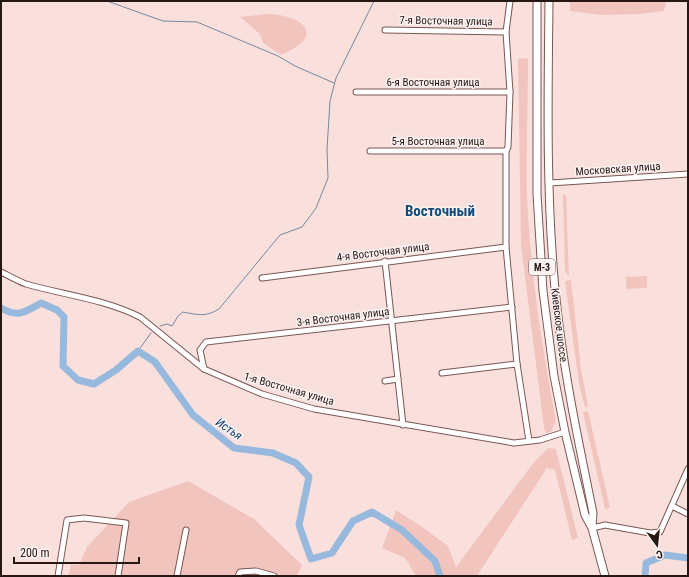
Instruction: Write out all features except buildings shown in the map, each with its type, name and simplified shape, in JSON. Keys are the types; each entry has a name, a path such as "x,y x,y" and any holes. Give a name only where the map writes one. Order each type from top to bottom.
{"highway":[{"name":"Киевское шоссе","path":"537,1 537,194 542,281 554,376 564,432 585,515 592,528 605,576"},
{"name":"Киевское шоссе","path":"549,1 550,183 554,279 566,375 593,513 592,528"},
{"path":"542,281 547,286 550,286 554,279"}],"street":[{"path":"510,1 506,32 510,92 508,147 506,151 506,247 517,364 528,441"},
{"name":"7-я Восточная улица","path":"385,30 506,32"},
{"name":"6-я Восточная улица","path":"356,92 510,92"},
{"name":"5-я Восточная улица","path":"370,151 506,151"},
{"name":"Московская улица","path":"550,183 688,174"},
{"name":"4-я Восточная улица","path":"262,278 385,261 506,247"},
{"path":"385,261 402,425"},
{"name":"1-я Восточная улица","path":"1,272 25,284 108,304 140,317 204,369 262,394 299,405 402,425 514,443 540,440 564,432"},
{"name":"3-я Восточная улица","path":"204,369 200,350 206,342 512,307"},
{"path":"442,373 517,364"},
{"path":"385,381 398,379"},
{"path":"592,528 605,525 657,533 662,529 688,469"},
{"path":"672,506 688,514"},
{"path":"58,576 67,520 84,518 126,523 118,576"},
{"path":"177,576 186,530"},
{"path":"238,576 240,572 256,570 274,576"}],"shaded area":[{"path":"570,1 666,1 664,11 640,14 601,15 570,11"},
{"path":"267,14 280,15 300,22 305,28 307,34 303,41 295,48 281,55 263,43 260,34 240,17"},
{"path":"528,58 527,195 531,252 537,308 556,421 551,432 546,433 544,428 521,245 518,59"},
{"path":"563,195 566,195 569,277 565,271"},
{"path":"647,276 647,288 626,289 626,277"},
{"path":"571,280 581,369 588,406 585,407 579,384 565,281"},
{"path":"588,411 610,508 605,509 583,412"},
{"path":"548,448 556,449 578,538 572,540 555,470 547,468 477,576 416,576 405,558 382,548 396,510 448,546 456,567 534,462"},
{"path":"188,481 254,519 302,565 297,576 68,576 71,564 79,565 87,547 129,502"}],"waterway":[{"path":"107,1 163,21 197,22 278,56 295,66 334,83"},
{"path":"160,326 167,324 172,326 178,316 183,312 202,315 219,309 280,235 302,227 316,208 328,178 327,149 330,101 336,78 374,1"},
{"name":"Истья","path":"1,308 12,313 21,313 41,303 57,310 64,317 63,366 78,380 94,384 116,370 138,351 155,362 193,415 234,448 273,453 296,463 309,477 299,525 311,559 332,553 353,521 372,512 402,530 435,561 440,576"},
{"path":"138,351 151,333"},
{"name":"Истья","path":"645,576 646,563 665,555 688,558"}],"district":[{"name":"Восточный","path":"440,211"}]}
